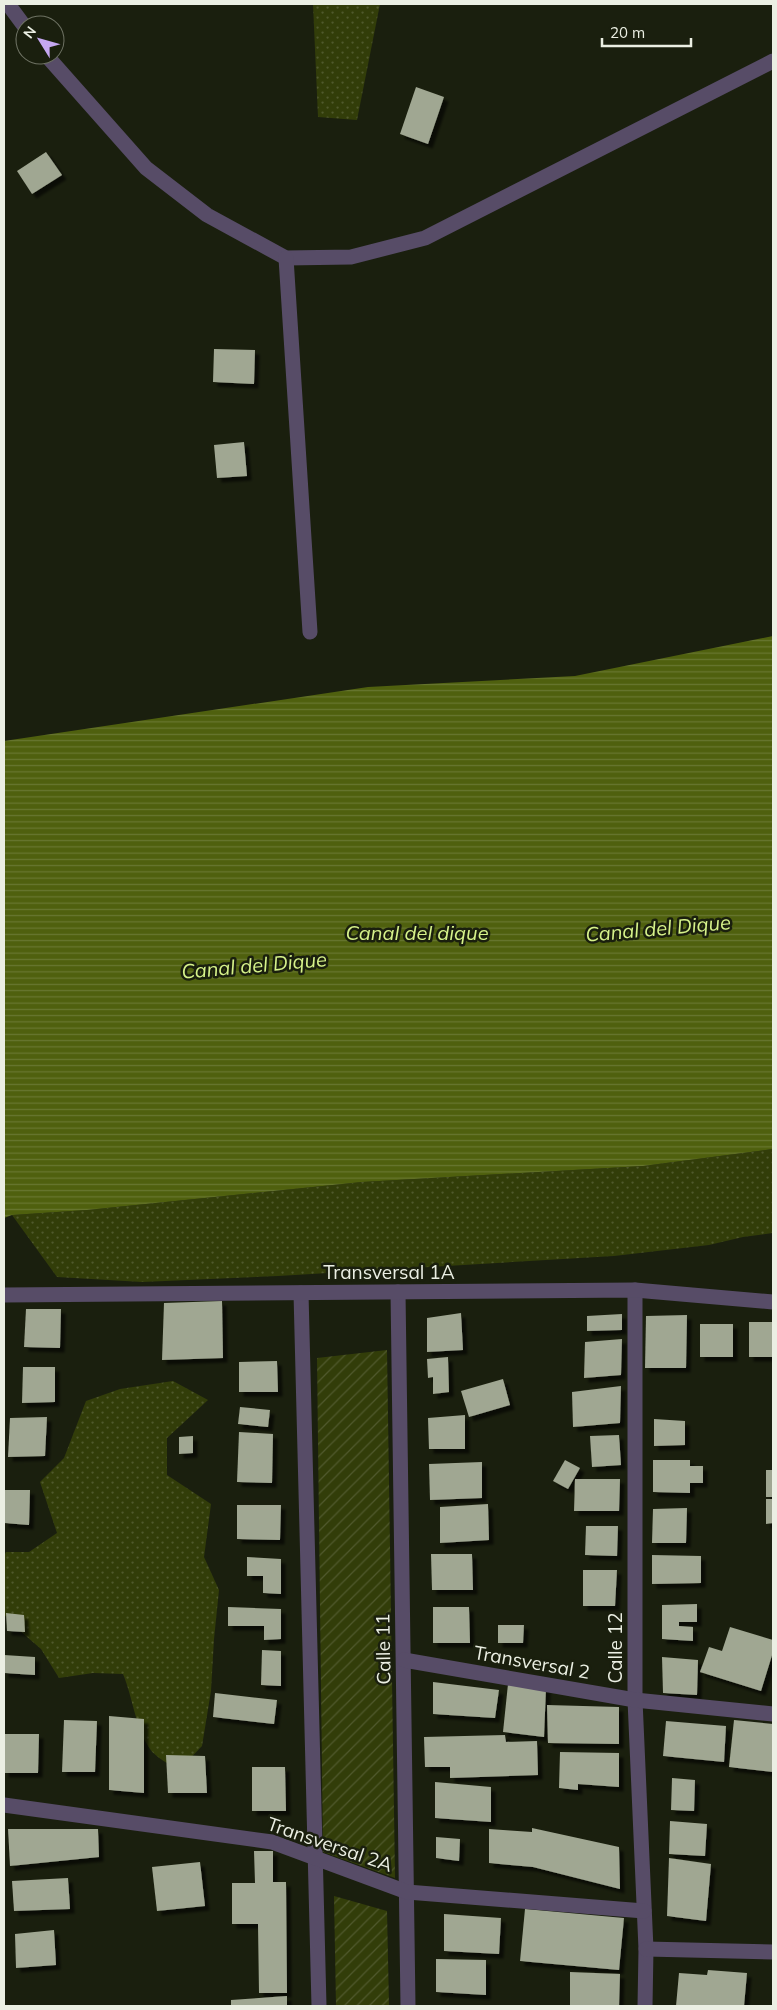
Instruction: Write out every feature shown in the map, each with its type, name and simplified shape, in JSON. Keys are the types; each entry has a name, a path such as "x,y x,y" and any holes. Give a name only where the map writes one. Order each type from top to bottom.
{"street":[{"path":"8,4 16,15"},
{"path":"55,65 146,168 207,215 286,258 351,257 425,238 773,61"},
{"path":"286,258 310,632"},
{"name":"Transversal 1A","path":"4,1295 635,1290 773,1302"},
{"name":"Calle 12","path":"635,1290 635,1700 646,1949 645,2006"},
{"name":"Calle 11","path":"398,1292 408,2006"},
{"path":"301,1293 319,2006"},
{"name":"Transversal 2","path":"404,1660 635,1700 773,1714"},
{"name":"Transversal 2A","path":"4,1805 272,1842 407,1892 644,1911"},
{"path":"646,1949 773,1952"}],"shaded area":[{"path":"313,4 380,4 357,120 318,117"},
{"path":"773,1149 773,1233 743,1237 709,1245 614,1256 142,1282 57,1277 12,1215 87,1210 362,1182 643,1166"},
{"path":"387,1350 395,1878 323,1852 317,1358"},
{"path":"173,1381 208,1400 167,1438 167,1475 211,1504 204,1557 219,1590 211,1691 202,1746 178,1771 155,1755 150,1749 141,1731 123,1674 93,1673 59,1678 41,1649 12,1624 4,1614 4,1556 6,1552 29,1552 57,1533 40,1482 64,1458 86,1401 120,1389"},
{"path":"334,1896 387,1911 389,2006 336,2006"}],"water":[{"name":"Canal del dique","path":"773,636 773,1149 643,1166 362,1182 87,1210 12,1215 4,1218 4,741 368,687 575,676"}],"building":[{"path":"416,87 444,97 428,144 400,134"},
{"path":"46,152 62,175 32,194 17,171"},
{"path":"214,349 255,350 254,384 213,382"},
{"path":"244,442 247,476 217,478 214,445"},
{"path":"222,1301 223,1358 162,1360 164,1303"},
{"path":"26,1309 61,1309 60,1348 24,1347"},
{"path":"461,1313 463,1350 427,1352 427,1318"},
{"path":"622,1314 622,1330 587,1331 587,1316"},
{"path":"687,1315 686,1368 645,1368 646,1316"},
{"path":"749,1322 773,1322 773,1357 749,1357"},
{"path":"700,1324 733,1324 733,1357 700,1357"},
{"path":"622,1339 621,1375 584,1378 585,1342"},
{"path":"448,1357 449,1392 433,1394 433,1377 428,1378 427,1359"},
{"path":"277,1361 278,1392 239,1392 239,1362"},
{"path":"23,1367 55,1367 55,1402 22,1403"},
{"path":"503,1379 510,1405 469,1417 461,1391"},
{"path":"621,1386 620,1423 573,1427 572,1392"},
{"path":"240,1407 270,1410 268,1427 238,1424"},
{"path":"465,1415 465,1449 429,1449 428,1418"},
{"path":"47,1417 45,1456 8,1457 10,1418"},
{"path":"654,1419 685,1421 685,1445 654,1446"},
{"path":"239,1432 273,1434 272,1483 237,1482"},
{"path":"619,1435 621,1465 592,1467 590,1436"},
{"path":"193,1436 193,1453 179,1454 179,1437"},
{"path":"565,1460 580,1468 568,1489 553,1481"},
{"path":"653,1460 690,1460 690,1466 703,1466 703,1483 690,1483 690,1493 653,1492"},
{"path":"482,1462 482,1498 430,1500 429,1464"},
{"path":"766,1470 773,1470 773,1497 766,1497"},
{"path":"575,1479 620,1479 619,1511 574,1511"},
{"path":"4,1490 30,1490 29,1525 4,1523"},
{"path":"766,1499 773,1499 773,1523 766,1524"},
{"path":"488,1504 489,1540 440,1543 440,1507"},
{"path":"237,1505 281,1505 280,1540 237,1539"},
{"path":"687,1508 686,1543 652,1543 653,1509"},
{"path":"586,1526 618,1526 617,1556 585,1555"},
{"path":"431,1554 472,1554 473,1590 432,1590"},
{"path":"652,1555 701,1556 701,1583 652,1584"},
{"path":"247,1557 281,1559 281,1594 263,1593 263,1576 247,1576"},
{"path":"583,1570 617,1570 615,1606 583,1606"},
{"path":"697,1604 697,1622 679,1622 679,1626 693,1627 693,1641 662,1639 662,1605"},
{"path":"228,1607 281,1609 281,1639 264,1640 264,1626 228,1626"},
{"path":"433,1607 469,1607 470,1643 433,1643"},
{"path":"6,1613 24,1615 25,1632 7,1631"},
{"path":"498,1625 524,1625 523,1643 498,1643"},
{"path":"730,1627 773,1640 773,1652 761,1691 700,1672 709,1647 722,1651"},
{"path":"262,1650 281,1651 281,1686 261,1685"},
{"path":"4,1655 35,1657 35,1675 4,1673"},
{"path":"662,1657 698,1660 697,1695 663,1693"},
{"path":"433,1682 499,1690 495,1718 433,1714"},
{"path":"508,1684 546,1688 544,1737 503,1732"},
{"path":"215,1693 277,1700 274,1724 213,1717"},
{"path":"547,1705 619,1707 619,1744 548,1743"},
{"path":"109,1716 144,1719 144,1793 109,1790"},
{"path":"64,1720 97,1721 95,1772 62,1772"},
{"path":"734,1720 773,1724 773,1772 729,1767"},
{"path":"666,1721 726,1726 724,1762 663,1756"},
{"path":"5,1734 39,1734 38,1773 4,1773"},
{"path":"505,1735 506,1742 537,1741 538,1775 450,1778 450,1767 425,1767 424,1737"},
{"path":"560,1752 619,1753 619,1787 578,1784 578,1790 559,1788"},
{"path":"166,1755 205,1756 207,1793 168,1793"},
{"path":"252,1767 285,1767 286,1811 252,1811"},
{"path":"672,1778 695,1780 694,1811 671,1810"},
{"path":"435,1782 491,1787 491,1822 435,1818"},
{"path":"670,1821 707,1824 705,1856 669,1854"},
{"path":"532,1828 619,1847 620,1889 533,1867 489,1863 489,1829 532,1832"},
{"path":"8,1829 98,1829 99,1857 10,1866"},
{"path":"436,1837 460,1839 459,1861 436,1858"},
{"path":"254,1851 273,1851 273,1882 286,1882 287,1993 259,1993 258,1924 232,1924 232,1883 255,1883"},
{"path":"669,1858 711,1864 706,1921 667,1916"},
{"path":"200,1862 205,1906 157,1911 152,1867"},
{"path":"68,1878 70,1909 14,1911 12,1881"},
{"path":"525,1909 624,1918 619,1970 520,1961"},
{"path":"444,1914 501,1918 499,1954 444,1951"},
{"path":"54,1930 56,1965 16,1968 15,1934"},
{"path":"436,1959 486,1960 486,1995 436,1992"},
{"path":"708,1970 747,1973 744,2006 676,2006 679,1973 707,1975"},
{"path":"570,1972 620,1974 619,2006 570,2006"},
{"path":"287,1996 287,2006 231,2006 231,2000"}],"water label":[{"name":"Canal del Dique","path":"658,928"},
{"name":"Canal del Dique","path":"254,965"}]}
